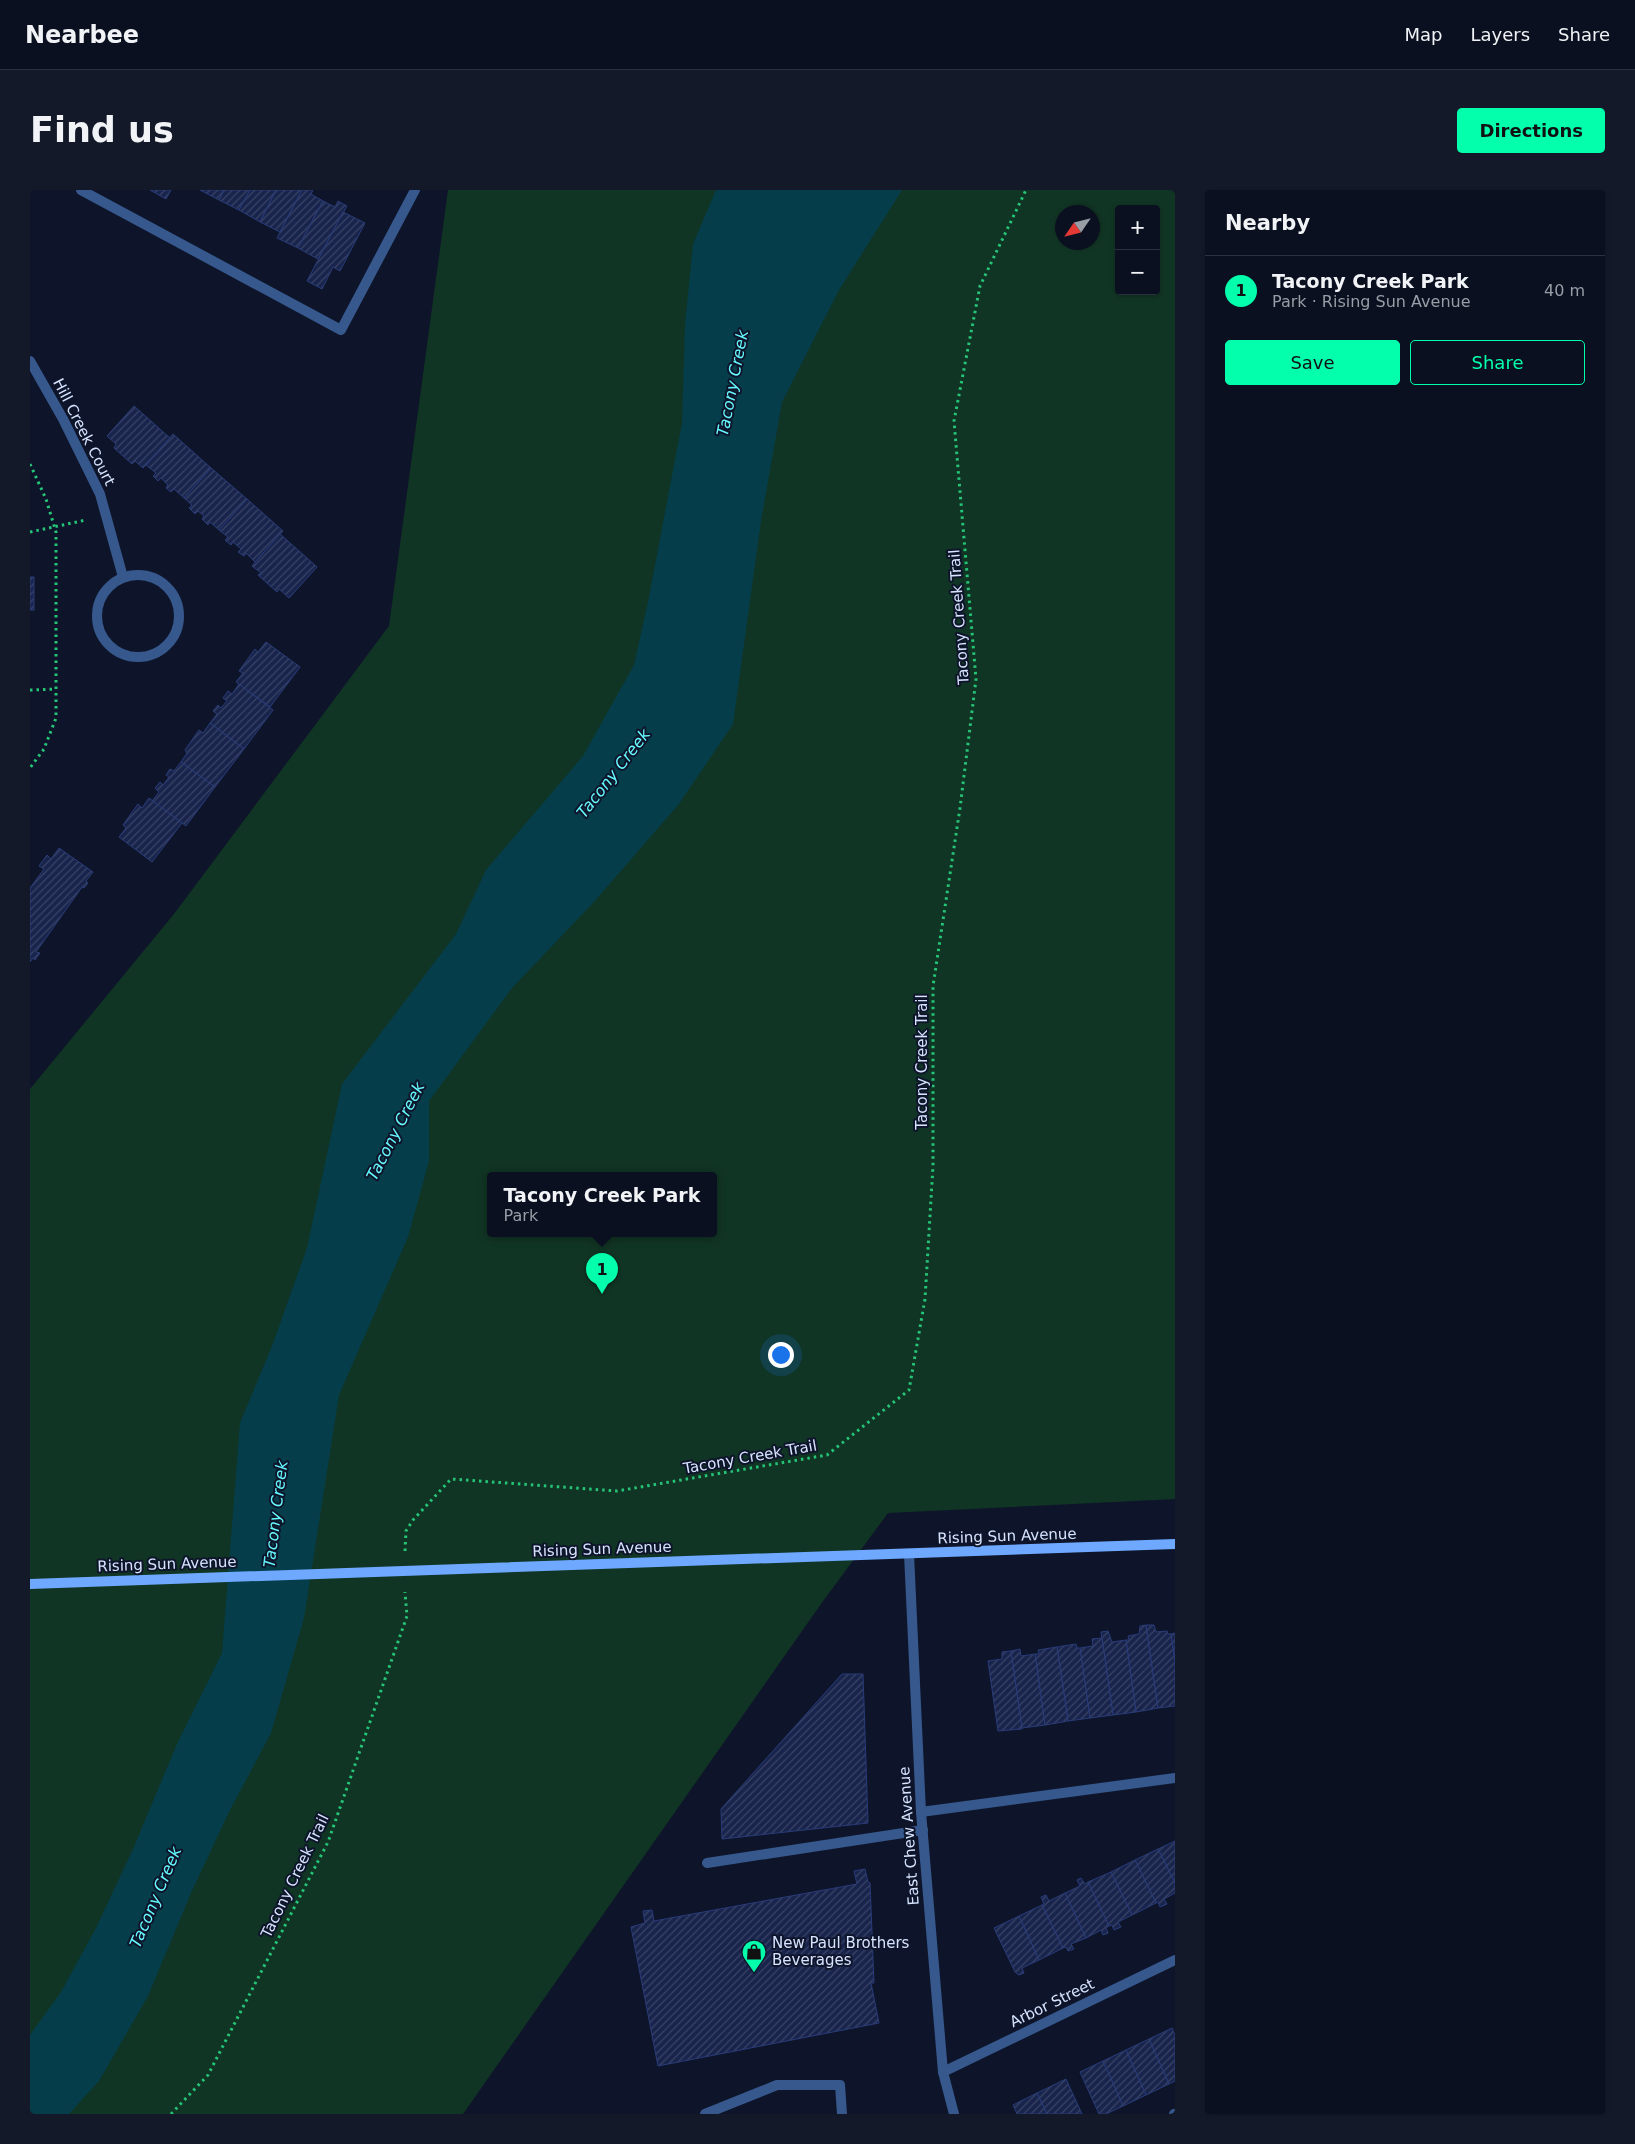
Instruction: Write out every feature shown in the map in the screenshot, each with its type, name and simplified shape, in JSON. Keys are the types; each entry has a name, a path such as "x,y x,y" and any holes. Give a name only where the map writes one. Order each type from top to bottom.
{"main road":[{"name":"Rising Sun Avenue","path":"30,1584 1175,1544"}],"street":[{"path":"81,190 341,330 415,190"},
{"name":"Hill Creek Court","path":"30,361 63,419 100,494 123,577"},
{"path":"137,574 151,577 163,583 173,594 178,607 179,621 175,635 166,646 154,654 142,657 128,656 112,647 100,632 97,618 98,605 103,594 112,584 123,577 137,574"},
{"name":"East Chew Avenue","path":"909,1554 921,1812 942,2072 954,2114"},
{"path":"921,1812 1175,1778"},
{"path":"707,1863 923,1830"},
{"name":"Arbor Street","path":"942,2072 1175,1960"},
{"path":"705,2114 777,2085 840,2085 842,2114"}],"path":[{"name":"Tacony Creek Trail","path":"405,1538 406,1531 413,1520 451,1479 617,1491 827,1455 909,1390 925,1299 933,1166 933,986 960,808 976,679 954,421 980,286 1026,190"},
{"path":"30,464 46,499 54,527 56,689 56,718 44,749 30,768"},
{"path":"30,532 86,520"},
{"path":"30,690 56,689"},
{"name":"Tacony Creek Trail","path":"171,2114 208,2075 328,1842 407,1616 406,1600"}],"green space":[{"path":"448,190 1175,190 1175,1499 888,1513 821,1604 463,2114 30,2114 30,1089 174,914 389,626"}],"water":[{"name":"Tacony Creek","path":"716,190 902,190 839,290 782,402 761,521 733,724 679,804 593,903 512,988 429,1101 429,1161 408,1237 339,1395 304,1618 271,1733 228,1814 191,1893 148,1996 99,2081 69,2114 30,2114 30,2035 61,1992 96,1928 133,1849 177,1744 222,1653 240,1423 272,1346 307,1248 342,1084 456,934 486,870 583,756 634,665 682,423 685,325 693,244"}],"building":[{"path":"150,190 171,190 166,199"},
{"path":"200,190 224,190 219,200"},
{"path":"224,190 250,190 239,210 219,200"},
{"path":"250,190 276,190 260,222 239,210"},
{"path":"276,190 302,190 280,232 260,222"},
{"path":"302,190 313,190 311,194 323,201 298,248 277,238"},
{"path":"323,201 335,207 338,201 347,206 318,259 298,248"},
{"path":"343,212 365,223 340,271 333,267 322,289 307,281"},
{"path":"134,406 170,438 143,468 135,461 132,464 114,448 116,444 107,436"},
{"path":"173,434 211,468 184,498 174,489 171,492 166,488 168,485 161,478 158,481 153,476 156,473 146,465"},
{"path":"211,468 247,499 219,530 210,522 208,525 202,519 204,516 198,511 195,514 189,508 192,505 184,498"},
{"path":"247,499 283,531 255,562 246,553 244,556 238,552 241,549 233,542 231,545 225,540 228,537 219,530"},
{"path":"280,534 317,567 289,598 279,589 277,592 258,575 261,573 252,566"},
{"path":"30,577 34,577 34,610 30,610"},
{"path":"266,642 300,667 270,707 236,682 243,673 239,671 255,649 258,652"},
{"path":"239,684 273,710 244,749 210,723 217,714 213,711 218,705 221,708 227,701 223,698 228,691 232,694"},
{"path":"210,723 244,749 215,787 181,762 187,753 185,750 199,730 203,733"},
{"path":"181,762 215,787 186,826 152,801 159,792 155,788 160,782 163,785 169,777 166,775 170,769 174,771"},
{"path":"149,798 182,823 152,862 119,837 126,828 123,825 138,804 142,808"},
{"path":"59,848 93,872 86,881 88,883 84,888 82,887 36,952 40,953 35,960 33,958 30,962 30,888 44,869 39,866 47,855 51,859"},
{"path":"1146,1625 1158,1708 1136,1712 1126,1640 1129,1640 1128,1636 1139,1634 1140,1626"},
{"path":"1146,1625 1154,1625 1156,1632 1167,1631 1168,1634 1171,1634 1175,1661 1175,1706 1158,1708"},
{"path":"1108,1631 1112,1642 1126,1640 1136,1712 1113,1715 1101,1632"},
{"path":"1175,1633 1175,1661 1171,1634"},
{"path":"1102,1638 1113,1715 1090,1718 1080,1648 1093,1646 1092,1639"},
{"path":"1076,1644 1077,1648 1080,1648 1090,1718 1068,1721 1057,1647"},
{"path":"1057,1647 1068,1721 1045,1725 1035,1654 1039,1654 1038,1650"},
{"path":"1020,1649 1021,1656 1035,1654 1045,1725 1022,1728 1011,1651"},
{"path":"1011,1651 1022,1729 998,1731 988,1661 1002,1659 1002,1652"},
{"path":"842,1674 863,1674 868,1823 722,1839 721,1809"},
{"path":"1175,1841 1175,1883 1158,1849"},
{"path":"1158,1849 1175,1883 1175,1893 1164,1899 1167,1904 1160,1907 1158,1902 1156,1903 1135,1860"},
{"path":"1135,1860 1156,1903 1132,1915 1111,1872"},
{"path":"865,1869 868,1882 870,1883 874,1983 871,1983 879,2023 658,2066 631,1927 645,1923 643,1911 652,1910 654,1921 857,1884 854,1871"},
{"path":"1111,1872 1132,1915 1118,1922 1121,1927 1114,1930 1112,1925 1109,1926 1088,1882"},
{"path":"1081,1878 1085,1884 1088,1882 1109,1926 1106,1928 1108,1933 1103,1935 1101,1930 1086,1938 1065,1893 1080,1886 1077,1880"},
{"path":"1065,1893 1086,1938 1071,1944 1074,1949 1068,1951 1066,1947 1063,1948 1042,1905 1044,1904 1041,1897 1046,1895 1049,1901"},
{"path":"1042,1905 1063,1948 1039,1960 1019,1916"},
{"path":"1019,1916 1039,1960 1022,1968 1024,1973 1019,1975 1015,1972 994,1928"},
{"path":"1172,2028 1175,2035 1175,2081 1169,2084 1149,2039"},
{"path":"1149,2039 1169,2084 1146,2095 1126,2050"},
{"path":"1126,2050 1146,2095 1123,2106 1103,2061"},
{"path":"1103,2061 1123,2106 1106,2114 1099,2114 1080,2072"},
{"path":"1066,2079 1082,2114 1047,2114 1037,2093"},
{"path":"1037,2093 1047,2114 1017,2114 1013,2105"}],"place":[{"name":"Tacony Creek Park","path":"602,1294"},
{"name":"New Paul Brothers Beverages","path":"754,1973"}]}
